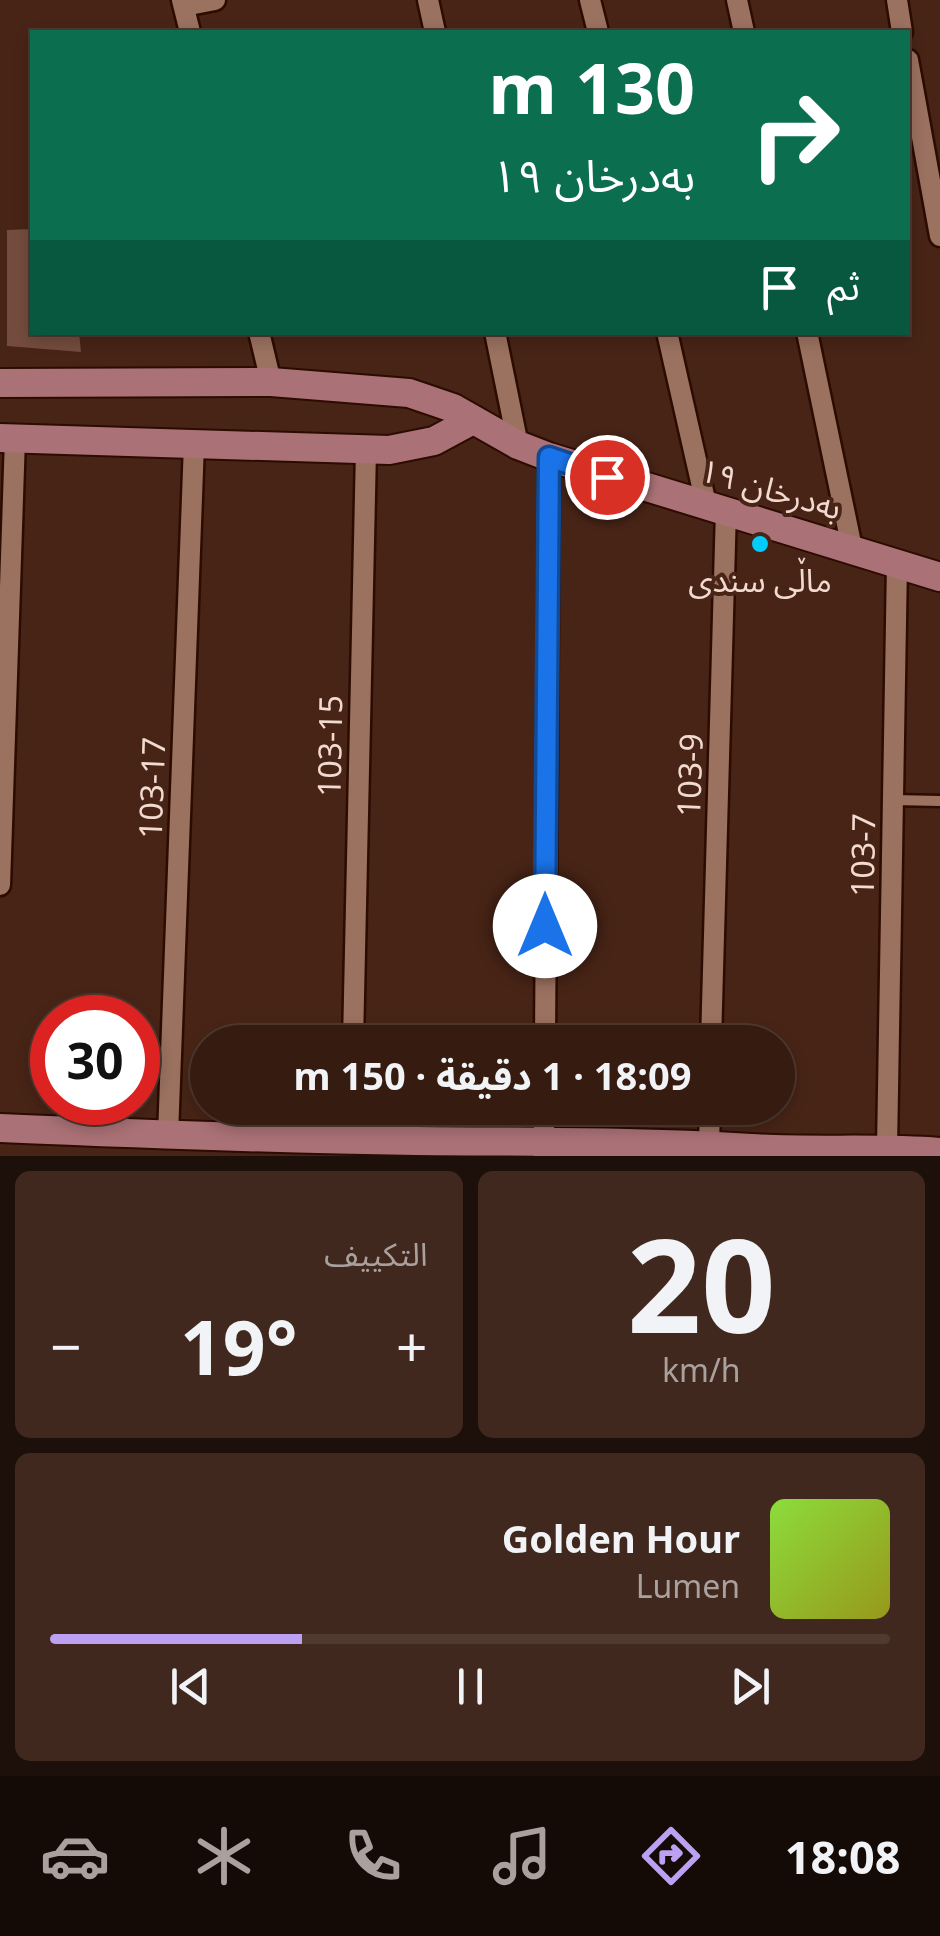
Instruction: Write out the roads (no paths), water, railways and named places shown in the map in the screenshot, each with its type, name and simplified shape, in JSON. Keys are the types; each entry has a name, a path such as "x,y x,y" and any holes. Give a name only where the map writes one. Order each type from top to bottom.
{"main road":[{"name":"بەدرخان ١٩","path":"0,383 271,382 409,393 432,399 549,457 940,576"},
{"path":"8,438 389,450 434,441 473,420"},
{"path":"0,1128 544,1148 708,1144 940,1152"}],"street":[{"path":"190,30 183,3 216,0"},
{"path":"428,0 435,30"},
{"path":"590,0 598,30"},
{"path":"737,0 744,30"},
{"path":"896,0 902,30"},
{"path":"910,71 940,236"},
{"path":"260,335 271,382"},
{"path":"496,335 518,444"},
{"name":"103-9","path":"667,335 716,507 712,1025"},
{"path":"808,335 852,548"},
{"path":"0,885 8,438"},
{"name":"103-17","path":"168,1135 194,444"},
{"name":"103-15","path":"353,1025 366,450"},
{"path":"544,1025 549,457"},
{"name":"103-7","path":"887,1148 897,562"},
{"path":"351,1125 351,1140"},
{"path":"708,1144 709,1125"}],"lane":[{"path":"893,800 940,801"}],"place":[{"name":"ماڵی سندی","path":"760,544"}]}
